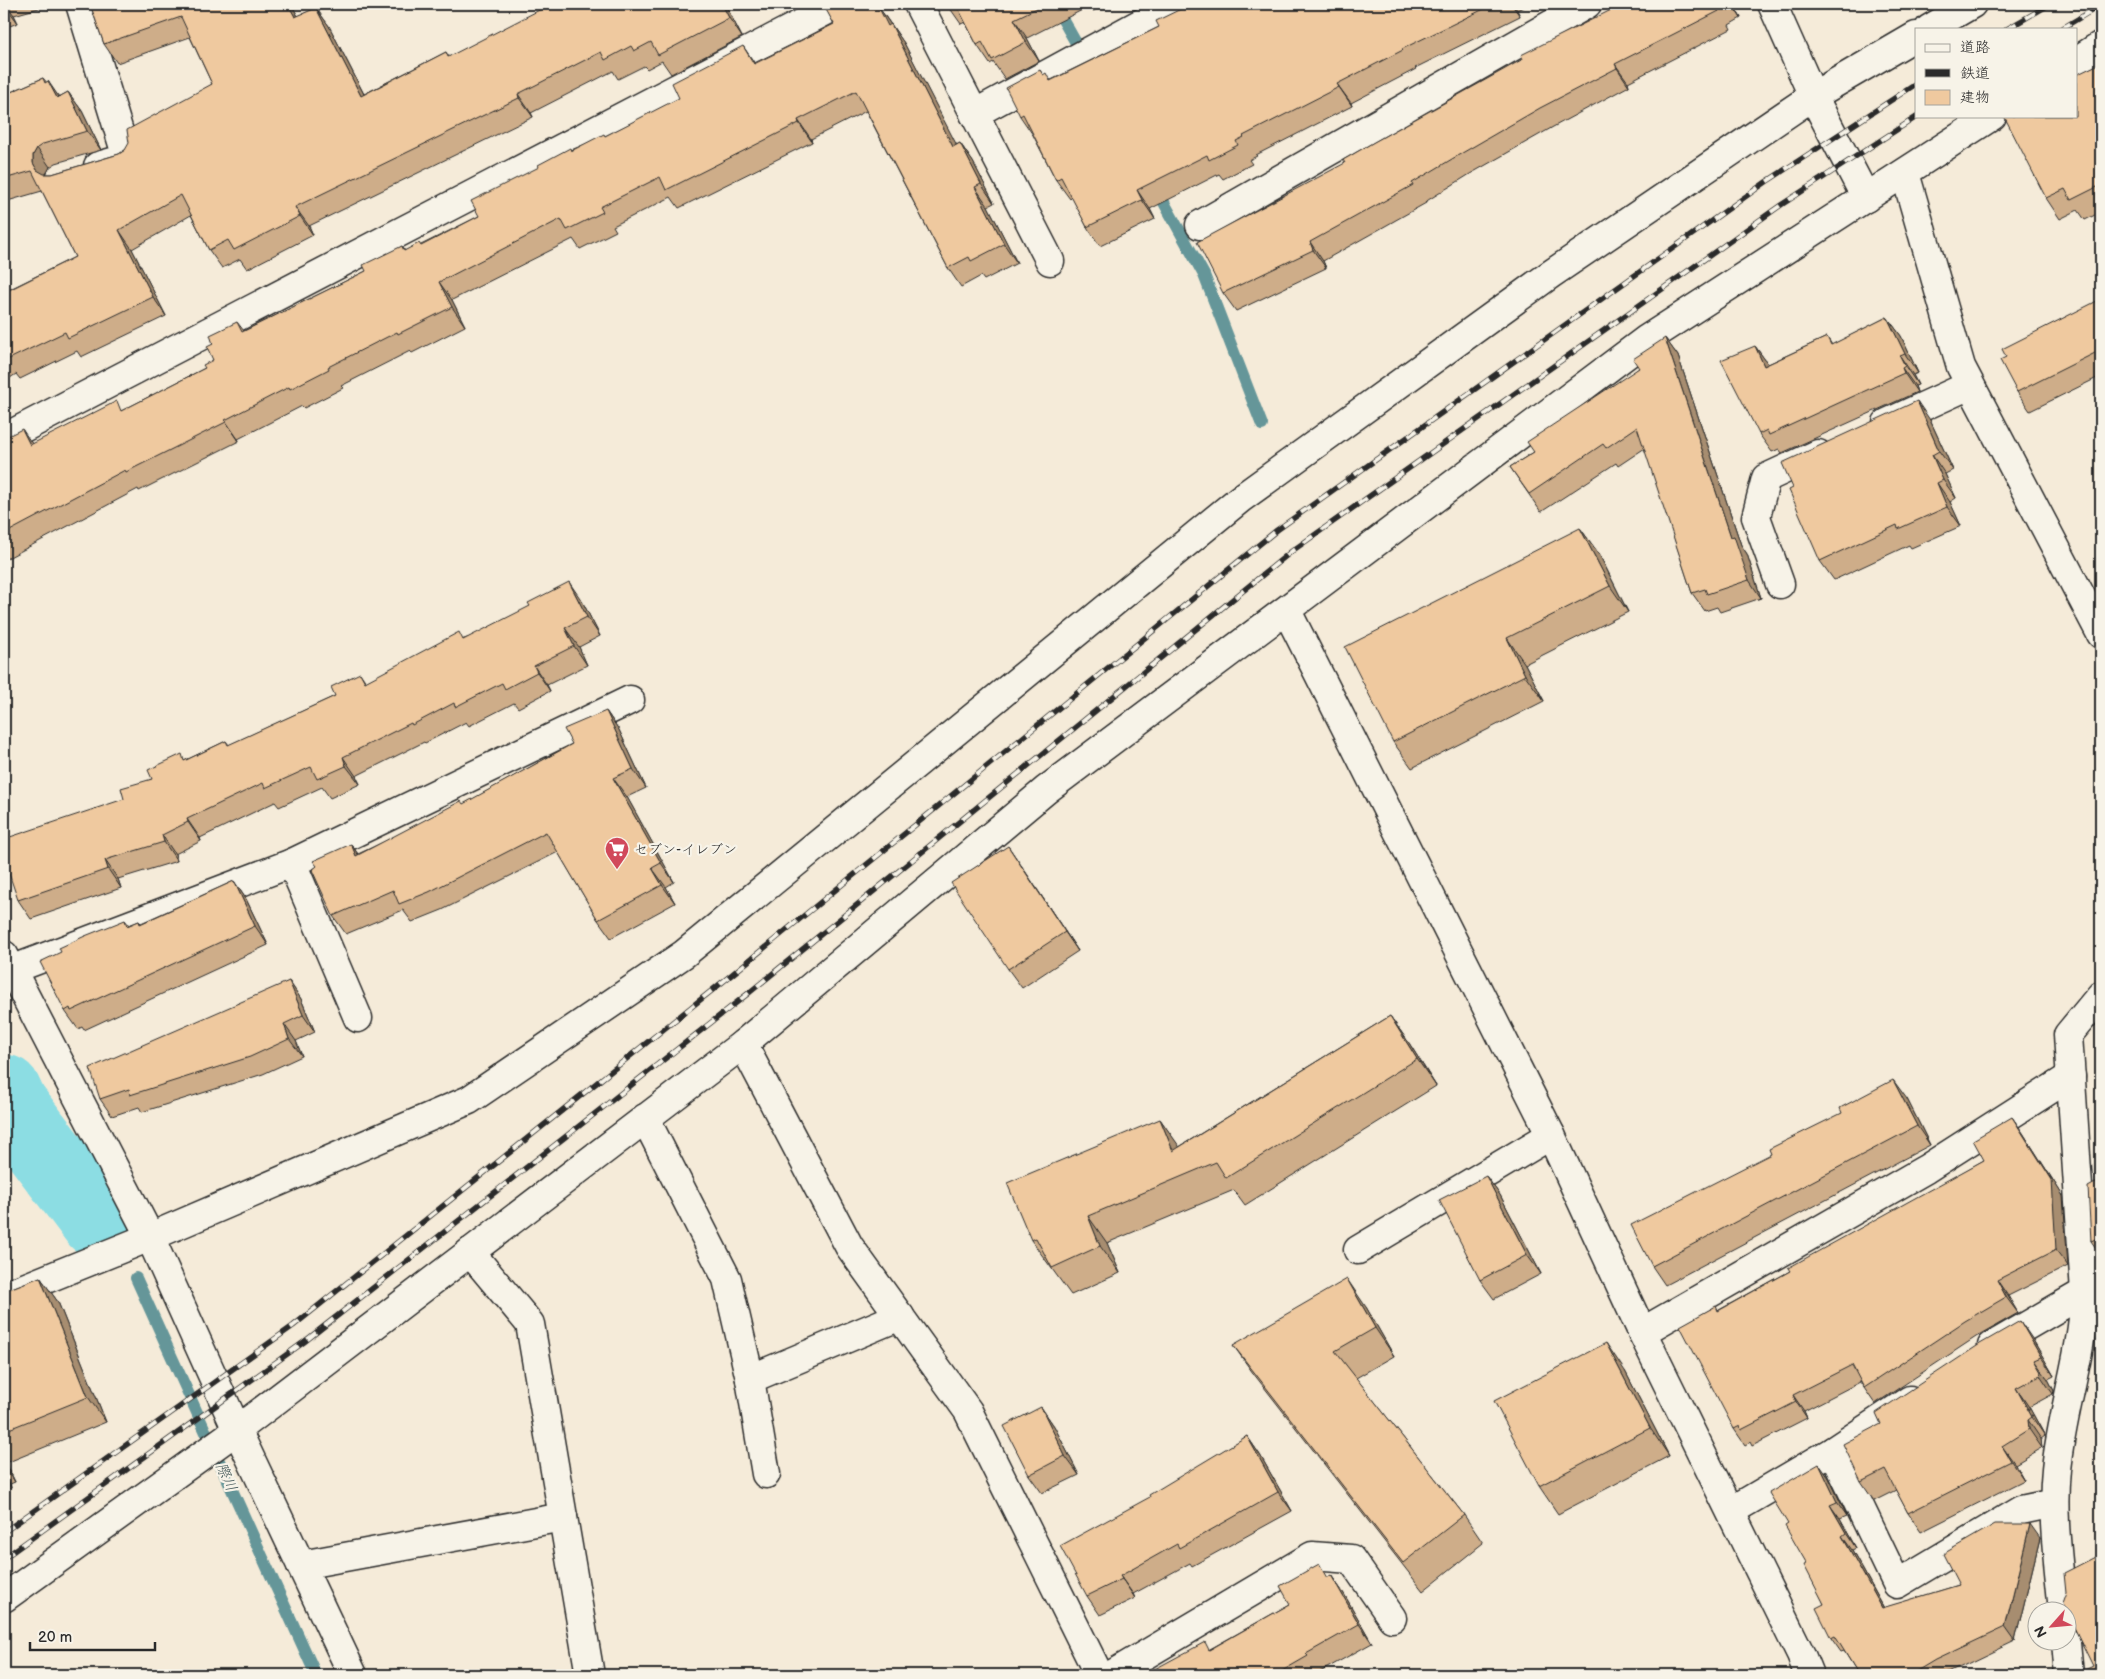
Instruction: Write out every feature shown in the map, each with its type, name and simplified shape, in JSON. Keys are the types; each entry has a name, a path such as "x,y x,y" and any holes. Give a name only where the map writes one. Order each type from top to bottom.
{"street":[{"path":"70,175 127,158 80,4"},
{"path":"4,438 839,4"},
{"path":"918,4 1050,261"},
{"path":"974,114 1176,4"},
{"path":"1200,225 1586,4"},
{"path":"1772,4 1813,96 1866,198"},
{"path":"1931,28 1972,4"},
{"path":"4,1296 150,1237 469,1100 684,954 1240,499 1551,274 1813,96 1915,37"},
{"path":"2078,60 2101,44"},
{"path":"4,1598 232,1433 743,1044 1046,790 1647,339 1989,118"},
{"path":"1905,174 1961,367 2101,634"},
{"path":"1863,434 1970,385"},
{"path":"1780,584 1756,517 1766,478 1837,446"},
{"path":"1287,611 1551,1134 1642,1332 1801,1654 1809,1675"},
{"path":"353,1675 301,1565 232,1433 150,1237 8,962 292,862 630,700"},
{"path":"292,862 358,1018"},
{"path":"2062,1602 2054,1503 2056,1469 2084,1324 2093,1289 2068,1035 2101,995"},
{"path":"743,1044 849,1246 968,1411 1099,1675"},
{"path":"1642,1332 1926,1170 2071,1076"},
{"path":"646,1118 727,1278 750,1378 766,1474"},
{"path":"1358,1250 1551,1134"},
{"path":"470,1252 530,1324 590,1675"},
{"path":"1969,1361 2093,1289"},
{"path":"750,1378 900,1316"},
{"path":"1731,1511 1833,1451 1929,1387"},
{"path":"1833,1451 1897,1584 2021,1510 2054,1503"},
{"path":"301,1565 563,1517"},
{"path":"1111,1675 1312,1556 1351,1559 1392,1618"},
{"path":"2067,1652 2069,1675"}],"building":[{"path":"90,4 288,4 295,17 316,8 361,96 446,52 448,57 551,4 722,4 729,18 658,55 651,42 634,51 631,46 605,60 601,52 518,94 519,98 295,207 300,216 234,250 228,240 209,250 181,195 119,230 153,297 68,338 65,332 7,360 4,355 4,289 5,292 75,257 32,171 4,179 4,95 43,78 45,83 48,81 57,98 68,92 87,131 43,144 37,148 33,155 33,163 37,170 44,174 52,174 119,154 125,150 129,143 127,130 212,84 181,17 104,44"},
{"path":"823,4 872,4 874,8 878,6 888,26 891,24 953,147 960,143 981,184 975,187 1004,244 971,261 969,257 948,268 856,91 798,120 799,123 666,190 660,177 600,207 603,212 567,230 561,219 439,282 452,307 398,334 397,332 328,367 329,369 290,389 289,387 225,420 226,422 126,472 125,470 4,534 4,438 22,429 30,445 117,401 121,411 205,368 203,365 213,360 207,347 213,344 210,335 237,322 242,332 366,271 363,265 402,246 404,251 419,243 421,246 479,216 471,201 539,167 538,165 570,148 571,151 604,134 605,136 679,98 672,83 743,46 754,64 834,24"},
{"path":"956,4 1045,4 1014,19 1026,42 992,60 982,42 977,45"},
{"path":"1191,4 1494,4 1402,49 1337,84 1339,87 1243,136 1236,141 1238,145 1209,160 1207,155 1137,190 1142,200 1087,227 1061,177 1056,180 1023,114 1020,116 1006,88 1040,70 1043,75 1046,73 1050,81 1159,27 1156,21"},
{"path":"1623,4 1721,4 1716,7 1719,11 1615,64 1617,68 1540,108 1412,183 1413,185 1310,242 1313,250 1223,293 1197,242 1345,163 1343,160 1523,59 1521,55"},
{"path":"2101,63 2101,185 2071,200 2065,189 2046,198 2005,118 2078,118 2078,74"},
{"path":"2101,299 2101,350 2017,392 2000,360 2006,357 2002,349"},
{"path":"1887,317 1905,354 1900,356 1905,366 1902,368 1904,373 1769,435 1767,430 1759,434 1721,360 1755,346 1764,366 1827,337 1831,345"},
{"path":"1665,338 1731,537 1734,536 1749,580 1707,594 1705,589 1692,593 1637,427 1606,448 1603,444 1529,494 1510,467 1534,452 1527,442 1639,368 1633,359"},
{"path":"1917,401 1939,451 1932,455 1943,480 1937,483 1947,507 1898,529 1897,525 1820,561 1789,490 1793,488 1782,463"},
{"path":"1580,528 1610,586 1507,638 1525,675 1393,742 1345,647"},
{"path":"569,582 587,617 565,628 574,646 534,666 537,672 505,689 502,683 455,707 454,703 412,725 411,723 343,757 346,766 317,779 311,767 265,788 263,783 187,819 188,822 162,835 164,842 105,860 108,869 18,900 4,859 4,839 124,799 121,788 152,779 148,770 182,754 184,761 226,741 228,745 335,696 331,687 360,673 365,682 459,632 463,640 530,606 528,603"},
{"path":"606,711 633,769 613,778 661,863 652,868 662,885 598,920 546,832 429,892 399,904 393,890 333,916 312,870 317,866 313,861 351,844 356,856 461,801 463,804 572,744 564,729"},
{"path":"1008,846 1065,932 1008,969 951,883"},
{"path":"234,881 255,926 71,1011 70,1008 65,1011 40,962 61,952 59,948 85,936 125,920 127,926 139,921 140,924"},
{"path":"289,981 303,1015 284,1024 289,1039 250,1057 130,1095 129,1089 100,1099 90,1068"},
{"path":"1390,1016 1417,1059 1226,1178 1216,1162 1088,1216 1100,1246 1052,1268 1036,1238 1031,1240 1007,1183 1160,1119 1173,1151"},
{"path":"1893,1080 1917,1126 1652,1266 1631,1225 1771,1154 1769,1149 1842,1113 1840,1108"},
{"path":"2012,1117 2052,1180 2056,1250 1997,1280 2006,1297 1965,1321 1864,1388 1852,1365 1793,1395 1796,1402 1741,1430 1740,1426 1734,1429 1680,1326 1716,1306 1718,1311 1790,1271 1788,1268 1984,1160 1973,1140"},
{"path":"1486,1176 1527,1255 1480,1280 1439,1200"},
{"path":"2101,1180 2101,1242 2099,1243 2100,1237 2091,1241 2088,1187"},
{"path":"40,1277 88,1397 4,1431 4,1291"},
{"path":"1347,1279 1375,1328 1335,1351 1464,1515 1403,1563 1233,1345"},
{"path":"2020,1321 2041,1357 2034,1360 2041,1372 2040,1375 2016,1388 2032,1417 2028,1420 2029,1429 2002,1446 2011,1461 1908,1513 1885,1470 1861,1482 1843,1444 1881,1424 1876,1413 1980,1344"},
{"path":"1606,1343 1650,1428 1539,1486 1494,1401"},
{"path":"1041,1407 1065,1456 1029,1475 1004,1426"},
{"path":"1247,1436 1278,1492 1179,1548 1177,1544 1120,1576 1122,1579 1087,1596 1060,1546 1150,1497 1149,1495"},
{"path":"1819,1464 1837,1502 1830,1505 1846,1533 1842,1536 1882,1608 1959,1585 1943,1554 1995,1524 2030,1524 2005,1627 1935,1660 1910,1675 1859,1675 1835,1636 1831,1638 1816,1608 1824,1604 1804,1565 1807,1564 1785,1526 1788,1524 1769,1493"},
{"path":"2101,1554 2101,1675 2075,1675 2093,1666 2078,1635 2078,1602 2063,1602 2066,1593 2064,1573"},
{"path":"1319,1564 1327,1578 1331,1575 1359,1624 1306,1654 1308,1656 1275,1675 1155,1675 1153,1670 1205,1642 1209,1650 1290,1604 1280,1586"}],"waterway":[{"path":"1054,4 1084,57"},
{"path":"1156,188 1204,275 1262,425"},
{"name":"際川","path":"4,1092 11,1107 97,1220"},
{"name":"際川","path":"136,1278 316,1675"}],"railway":[{"path":"2009,28 2050,4"},
{"path":"2063,28 2101,5"},
{"path":"4,1532 293,1326 730,976 1277,530 1766,182 1915,85"},
{"path":"4,1558 304,1342 750,992 1292,551 1781,205 1915,118"}],"place":[{"name":"セブン-イレブン","path":"617,870"}]}
